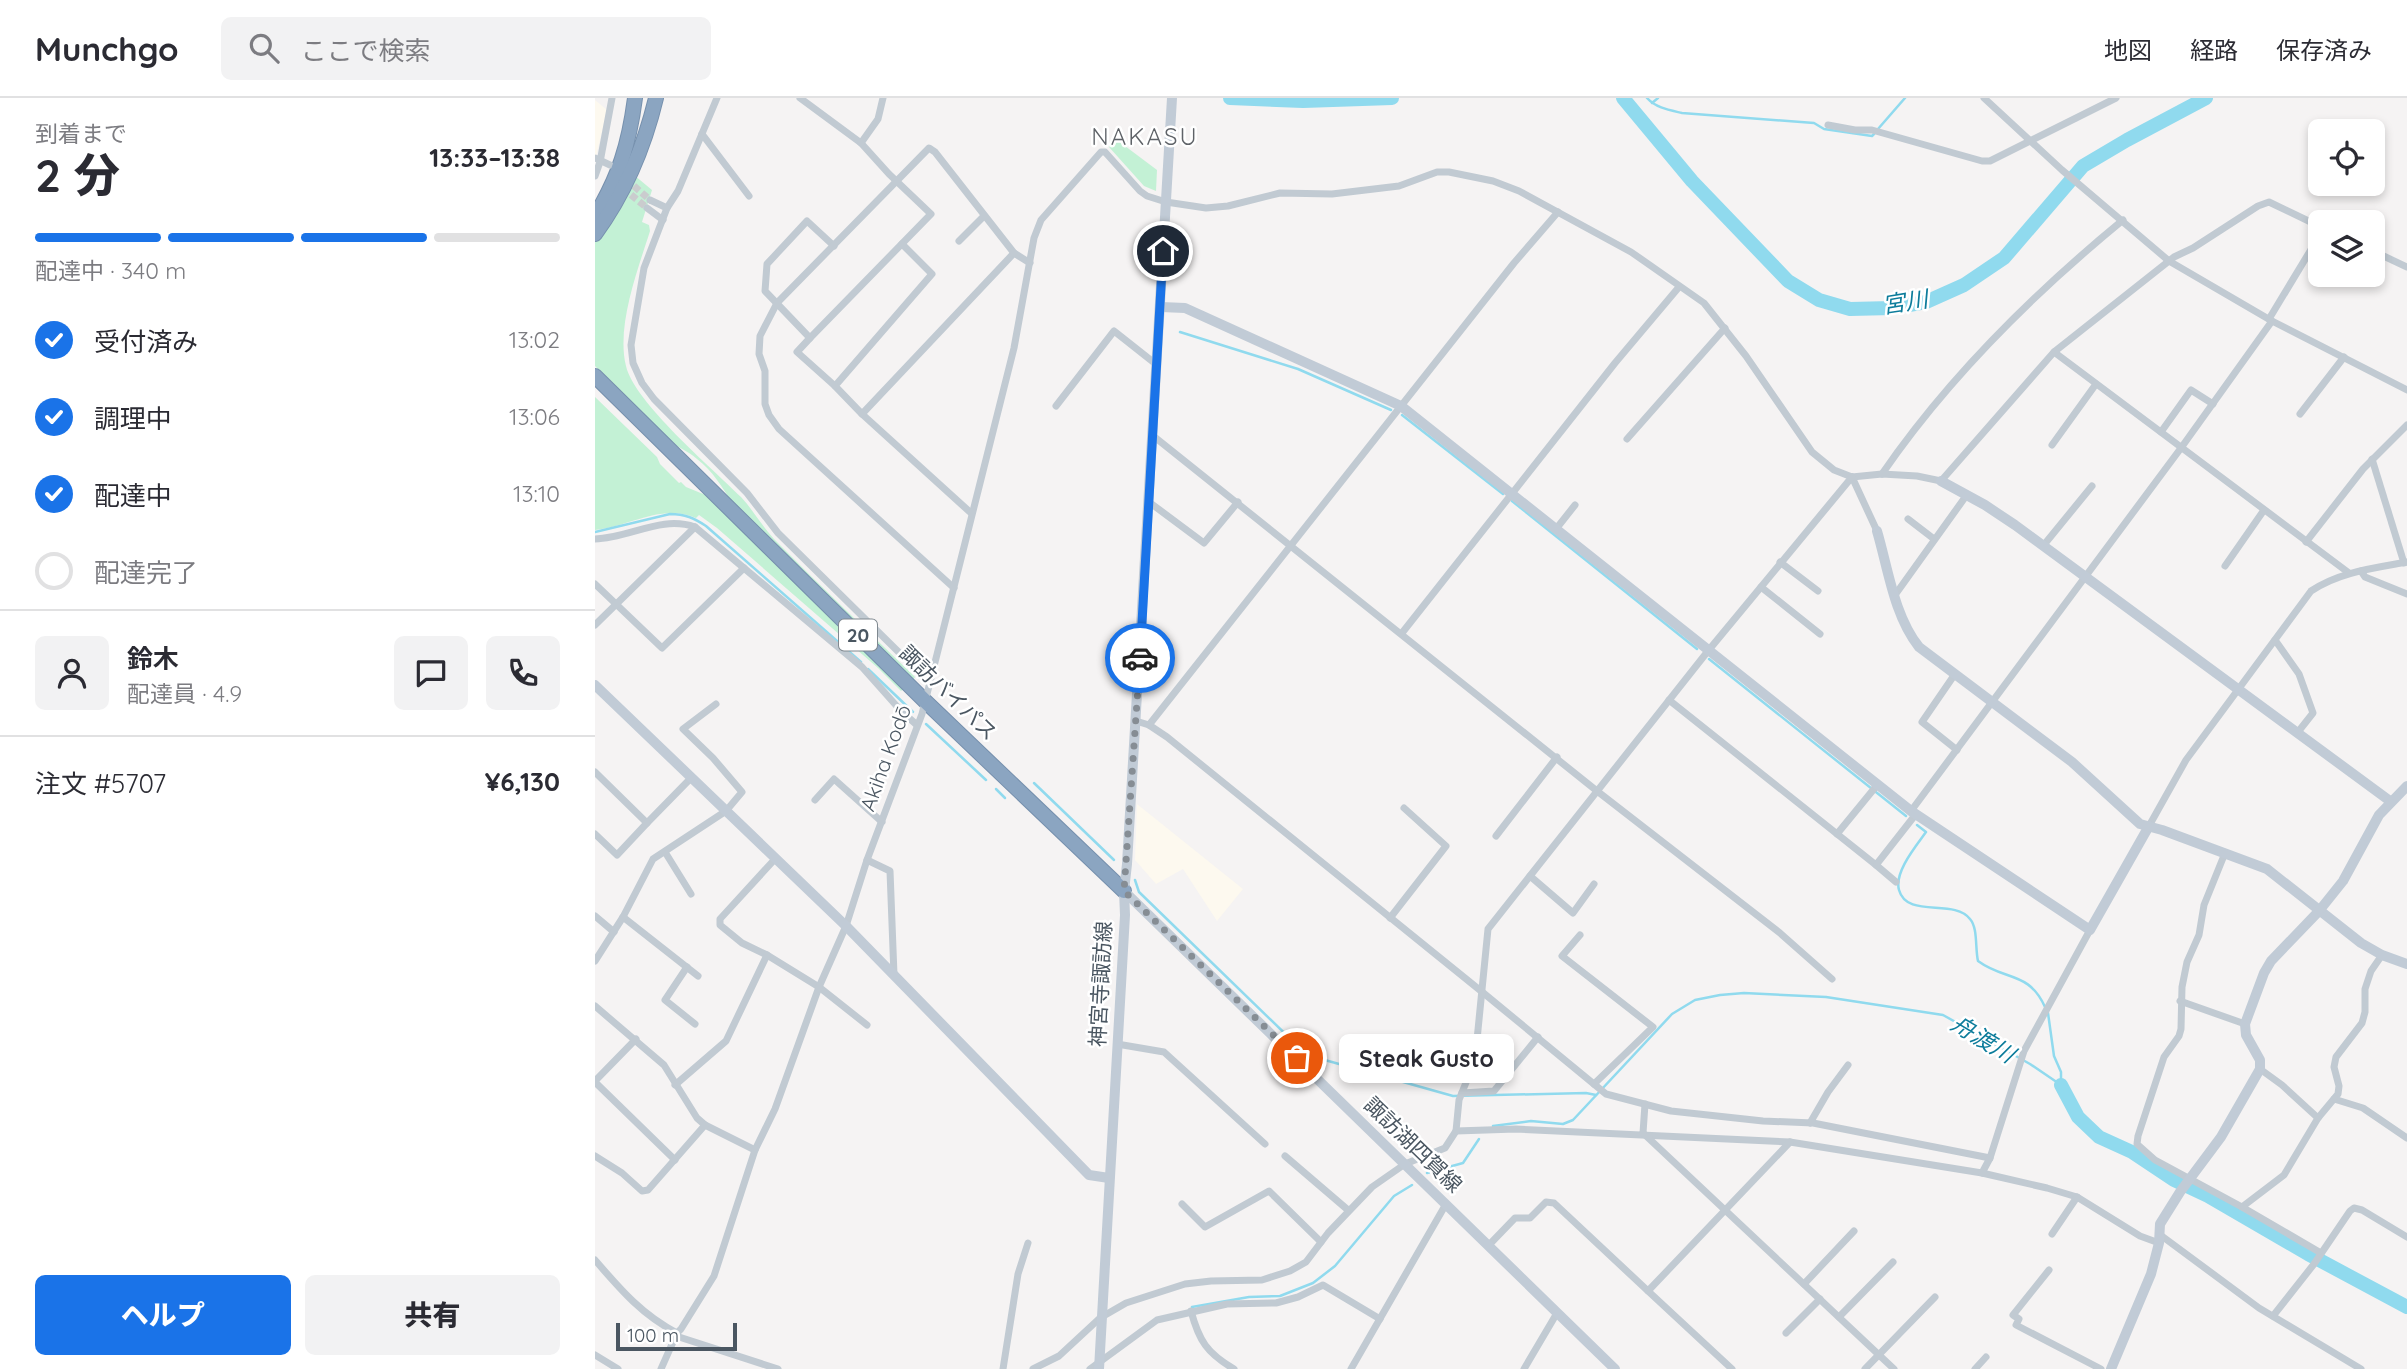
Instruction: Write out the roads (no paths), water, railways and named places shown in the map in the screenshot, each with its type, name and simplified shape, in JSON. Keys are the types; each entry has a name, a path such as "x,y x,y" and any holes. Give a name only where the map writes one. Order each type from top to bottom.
{"highway":[{"path":"595,216 610,192 625,156 635,98"},
{"path":"595,234 622,192 637,160 656,98"},
{"name":"諏訪バイパス","path":"595,376 925,701 1124,891"}],"street":[{"path":"597,167 612,98"},
{"path":"717,98 678,191 667,208 644,268 634,319 631,345 633,363 642,383 672,418 747,493 778,533 930,683"},
{"path":"800,98 861,143 931,214 797,352 971,513"},
{"path":"861,143 878,119 883,98"},
{"path":"1984,98 2079,185 2169,261 2270,320 2407,390"},
{"path":"1828,125 1872,130 1990,161 2116,98"},
{"name":"神宮寺諏訪線","path":"1096,1367 1125,915 1124,891 1161,307 1171,102"},
{"path":"702,134 749,196"},
{"path":"954,588 779,429 765,404 765,371 759,354 759,336 777,303 929,148 967,190 1014,253 1030,263"},
{"name":"Akiha Kodō","path":"661,1369 678,1333 714,1276 755,1150 775,1109 819,988 846,926 867,860 908,755 930,683 1014,348 1034,237 1041,220 1101,152 1105,152 1147,197 1166,202"},
{"path":"597,167 610,165"},
{"path":"597,167 606,174"},
{"path":"1166,202 1217,207 1280,193 1332,194 1399,186 1427,175 1448,172 1493,181 1519,191 1631,253 1704,303 1725,328 1812,452 1834,470 1852,477 1882,474 1917,476 1941,481 1985,505 2086,576 2390,801"},
{"path":"1941,481 2054,352 2169,261 2258,206 2269,202 2308,221"},
{"path":"663,220 649,204 667,208"},
{"path":"1149,725 1514,263 1558,212"},
{"path":"959,241 984,216"},
{"path":"1882,474 1901,446 1990,343 2073,262 2123,220"},
{"path":"810,338 765,291 767,264 807,221 834,246"},
{"path":"835,386 933,274 902,244"},
{"path":"862,414 1014,253"},
{"path":"1877,865 1991,702 2213,404 2270,320 2308,255"},
{"path":"2385,257 2407,267"},
{"path":"1402,633 1679,287"},
{"path":"1161,307 1185,308 1401,406 1914,813 2090,930"},
{"path":"1627,439 1725,328"},
{"path":"1056,405 1114,331 1157,365"},
{"path":"2054,352 2349,573"},
{"path":"2300,414 2344,357"},
{"path":"2052,445 2096,384"},
{"path":"2161,432 2191,390 2213,404"},
{"path":"2307,542 2372,459 2407,425"},
{"path":"1153,435 1597,791 1780,933 1832,979"},
{"path":"1982,1173 1990,1158 2023,1054 2186,760 2311,591 2324,582 2349,573 2405,563 2372,459"},
{"path":"1852,477 1877,531 1909,635 1919,647 2072,762 2140,824 2267,869 2361,943 2382,955 2407,964"},
{"path":"1033,1369 1059,1356 1100,1318 1126,1303 1185,1284 1262,1280 1275,1277 1306,1262 1347,1210 1372,1187 1405,1164 1445,1148 1456,1131 1461,1096 1475,1060 1488,929 1708,651 1852,477"},
{"path":"2043,546 2092,486"},
{"path":"1895,595 1966,496"},
{"path":"1149,502 1204,543 1238,502"},
{"path":"1556,529 1575,505"},
{"path":"2225,566 2264,510"},
{"path":"1907,519 1934,539"},
{"path":"595,539 622,535 656,524 681,522 695,527 862,667 917,725"},
{"path":"595,625 695,527"},
{"path":"1780,562 1818,591"},
{"path":"595,584 662,648 744,568"},
{"path":"2361,572 2365,577 2407,594"},
{"path":"1761,587 1820,634"},
{"path":"2274,640 2299,674 2312,713 2298,732"},
{"path":"1955,674 1922,722 1957,750"},
{"path":"595,685 846,926 1089,1175 1109,1178"},
{"path":"1669,700 1896,882"},
{"path":"595,961 623,917 653,859 726,811 743,792 683,729 716,704"},
{"path":"1136,721 1149,725 1167,737 1605,1093 1671,1111 1810,1123 1990,1158"},
{"path":"1496,836 1557,757"},
{"path":"595,772 647,823"},
{"path":"595,834 617,855 691,778"},
{"path":"815,800 834,779 882,821"},
{"path":"1837,834 1878,785"},
{"path":"2111,1369 2151,1274 2160,1223 2221,1137 2260,1069 2260,1060 2246,1035 2245,1024 2264,973 2271,961 2319,911 2343,881 2379,815 2407,786"},
{"path":"1390,918 1446,846 1404,808"},
{"path":"665,852 691,894"},
{"path":"2225,853 2204,905 2199,935 2187,962 2180,1001 2179,1036 2164,1057 2151,1090 2137,1144 2155,1160 2242,1207 2320,1254"},
{"path":"775,859 720,919 720,925 742,943 767,955 819,988 867,1025"},
{"path":"867,860 890,871 894,975"},
{"path":"1530,876 1573,913 1594,884"},
{"name":"諏訪湖四賀線","path":"1124,891 1615,1369"},
{"path":"595,916 614,932"},
{"path":"623,917 698,976"},
{"path":"1580,935 1562,956 1653,1027 1595,1085"},
{"path":"675,1085 726,1041 767,955"},
{"path":"2242,1207 2284,1175 2318,1118 2339,1094 2334,1067 2336,1057 2362,1023 2365,989 2371,971 2382,955"},
{"path":"687,967 664,1000 695,1024"},
{"path":"2180,1001 2245,1024"},
{"path":"595,1006 664,1065 697,1118 705,1125 755,1150"},
{"path":"1461,1096 1494,1091 1538,1037"},
{"path":"636,1039 595,1081 675,1160"},
{"path":"1117,1044 1164,1052 1265,1144"},
{"path":"1810,1123 1848,1065"},
{"path":"2260,1069 2318,1118"},
{"path":"2334,1099 2363,1108 2407,1138"},
{"path":"1643,1133 1645,1104"},
{"path":"595,1156 622,1173 642,1191 648,1190 705,1125"},
{"path":"1456,1131 1515,1129 1643,1133 1790,1142 1982,1173 2077,1197 2140,1236 2159,1238 2273,1316 2361,1369"},
{"path":"1643,1133 1894,1369"},
{"path":"1648,1291 1790,1142"},
{"path":"1285,1156 1347,1210"},
{"path":"1182,1204 1205,1227 1269,1191 1321,1242"},
{"path":"2052,1234 2077,1197"},
{"path":"1488,1245 1515,1218 1530,1218 1546,1202 1554,1203 1732,1369"},
{"path":"1351,1369 1446,1204"},
{"path":"2273,1316 2354,1208 2407,1237"},
{"path":"1804,1284 1854,1231"},
{"path":"1003,1369 1018,1274 1028,1243"},
{"path":"595,1260 630,1300 659,1324 699,1343 778,1369"},
{"path":"1839,1317 1893,1262"},
{"path":"2049,1270 2013,1315 2019,1319 2016,1325 2101,1369"},
{"path":"1096,1367 1157,1320 1234,1303 1276,1303 1298,1297 1322,1285 1380,1319"},
{"path":"1865,1369 1935,1297"},
{"path":"1786,1333 1820,1299"},
{"path":"1191,1311 1196,1330 1205,1346 1212,1355 1234,1369"},
{"path":"1524,1369 1557,1313"},
{"path":"595,1355 618,1369"},
{"path":"1975,1369 1986,1357"}],"waterway":[{"name":"宮川","path":"1230,98 1303,101 1392,98"},
{"name":"宮川","path":"1623,98 1692,181 1788,281 1819,300 1850,309 1892,308 1926,302 1964,285 2004,258 2083,166 2206,98"},
{"path":"1647,98 1668,110 1682,113 1814,123 1824,129 1872,136 1874,134"},
{"path":"1652,103 1658,98"},
{"path":"1878,129 1905,98"},
{"path":"1180,332 1298,369 1391,410"},
{"path":"1402,415 1503,494"},
{"path":"1512,501 1697,649"},
{"path":"595,532 670,514 693,519 706,526 861,662"},
{"path":"1709,659 1906,816"},
{"path":"868,669 913,712"},
{"path":"926,724 986,780"},
{"path":"1034,783 1114,860"},
{"path":"996,789 1005,798"},
{"path":"1917,825 1926,832 1900,875 1899,890 1904,899 1911,904 1963,913 1973,923 1978,961 2032,987 2045,1007"},
{"path":"1135,880 1139,892 1307,1055 1453,1096 1596,1095"},
{"name":"舟渡川","path":"1493,1126 1531,1121 1563,1124 1573,1120 1672,1014 1695,1000 1744,993 1826,997 1943,1015 2030,1064 2061,1085"},
{"path":"2048,1013 2054,1056 2061,1072 2061,1085"},
{"name":"舟渡川","path":"2061,1085 2078,1117 2099,1137 2132,1152 2174,1180 2208,1196 2407,1307"},
{"name":"舟渡川","path":"1427,1173 1463,1163 1479,1139"},
{"path":"1192,1307 1249,1297 1280,1296 1313,1283 1335,1266 1394,1196 1412,1185"}],"tunnel":[{"path":"626,179 650,200"},
{"path":"623,188 647,208"}],"place":[{"name":"Steak Gusto","path":"1297,1058"}],"district":[{"name":"NAKASU","path":"1145,137"}]}
